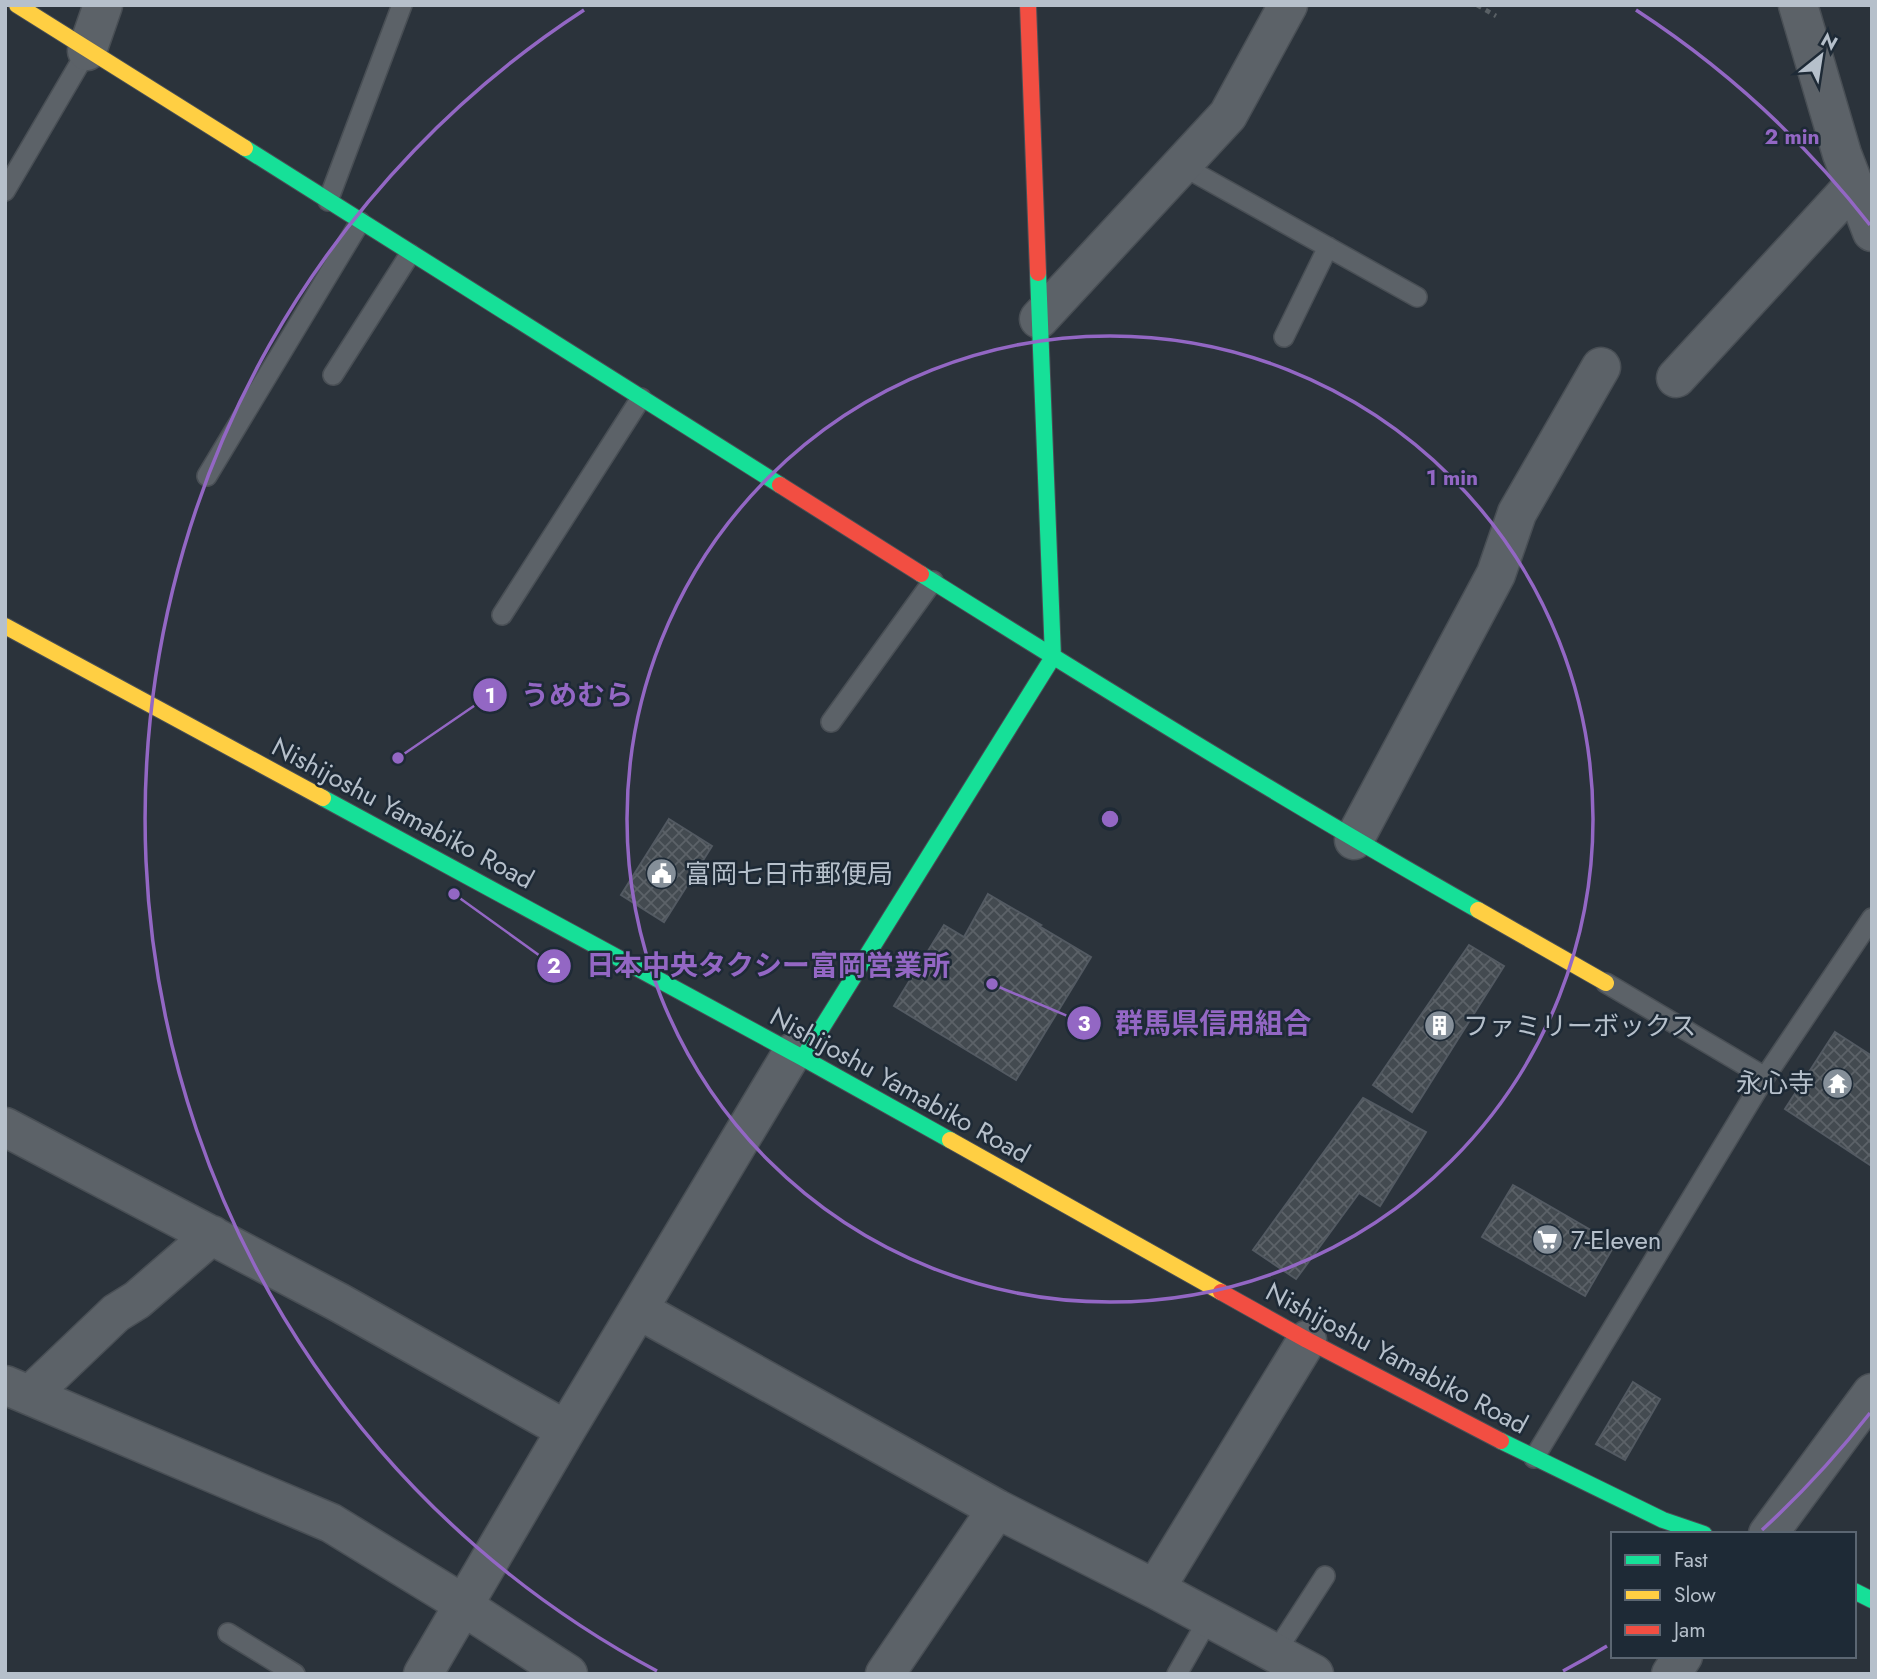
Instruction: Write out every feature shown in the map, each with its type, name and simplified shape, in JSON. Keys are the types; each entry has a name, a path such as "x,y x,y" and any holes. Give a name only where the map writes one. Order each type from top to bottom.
{"main road":[{"path":"17,5 1053,656 1354,840 1606,983"},
{"path":"797,1055 1053,656 1028,5"},
{"name":"Nishijoshu Yamabiko Road","path":"5,626 797,1055 1307,1340 1534,1458 1663,1520 1698,1532"},
{"path":"1856,1592 1872,1600"}],"street":[{"path":"87,51 103,5"},
{"path":"1039,319 1228,115 1288,5"},
{"path":"1676,378 1864,203 1842,154 1800,7"},
{"path":"1354,840 1496,574 1517,513 1601,367"},
{"path":"423,1674 566,1430 797,1055"},
{"path":"5,1127 338,1302 566,1430"},
{"path":"212,1235 137,1300 116,1312 18,1390 331,1523 465,1605 568,1674"},
{"path":"639,1310 997,1509 1314,1674"},
{"path":"1155,1589 1307,1340"},
{"path":"1769,1532 1872,1393"},
{"path":"885,1674 997,1509"},
{"path":"1671,1674 1682,1658"}],"lane":[{"path":"328,201 402,5"},
{"path":"5,191 87,51"},
{"path":"1181,165 1417,297"},
{"path":"207,476 360,222"},
{"path":"1284,337 1328,247"},
{"path":"333,375 410,254"},
{"path":"502,615 641,398"},
{"path":"831,722 933,581"},
{"path":"1534,1458 1765,1077 1872,918"},
{"path":"1606,983 1765,1077"},
{"path":"1275,1653 1325,1576"},
{"path":"1177,1674 1209,1618"},
{"path":"228,1633 295,1674"}],"path":[{"path":"1477,5 1496,16"}],"building":[{"path":"669,819 712,846 664,922 621,895"},
{"path":"988,894 1091,957 1016,1080 894,1006 944,925 964,937"},
{"name":"ファミリーボックス","path":"1469,945 1504,966 1412,1112 1373,1085"},
{"name":"永心寺","path":"1835,1032 1872,1056 1870,1165 1785,1109"},
{"path":"1363,1098 1426,1132 1380,1206 1359,1193 1296,1279 1253,1250"},
{"name":"7-Eleven","path":"1513,1185 1615,1244 1585,1296 1482,1237"},
{"path":"1633,1382 1660,1399 1625,1460 1596,1444"}],"traffic: fast":[{"path":"245,148 780,485"},
{"path":"803,1058 1053,657 1038,273"},
{"path":"921,574 1197,745 1478,910"},
{"path":"323,798 950,1140"},
{"path":"1501,1441 1663,1520 1698,1532"},
{"path":"1856,1592 1872,1600"}],"traffic: slow":[{"path":"17,5 245,148"},
{"path":"5,626 323,798"},
{"path":"1478,910 1606,983"},
{"path":"950,1140 1221,1292"}],"traffic: jam":[{"path":"1028,5 1038,273"},
{"path":"780,485 921,574"},
{"path":"1221,1292 1501,1441"}],"place":[{"name":"うめむら","path":"398,758"},
{"name":"富岡七日市郵便局","path":"662,874"},
{"name":"日本中央タクシー富岡営業所","path":"454,894"},
{"name":"群馬県信用組合","path":"992,984"},
{"name":"ファミリーボックス","path":"1440,1026"},
{"name":"永心寺","path":"1837,1083"},
{"name":"7-Eleven","path":"1548,1240"}]}
